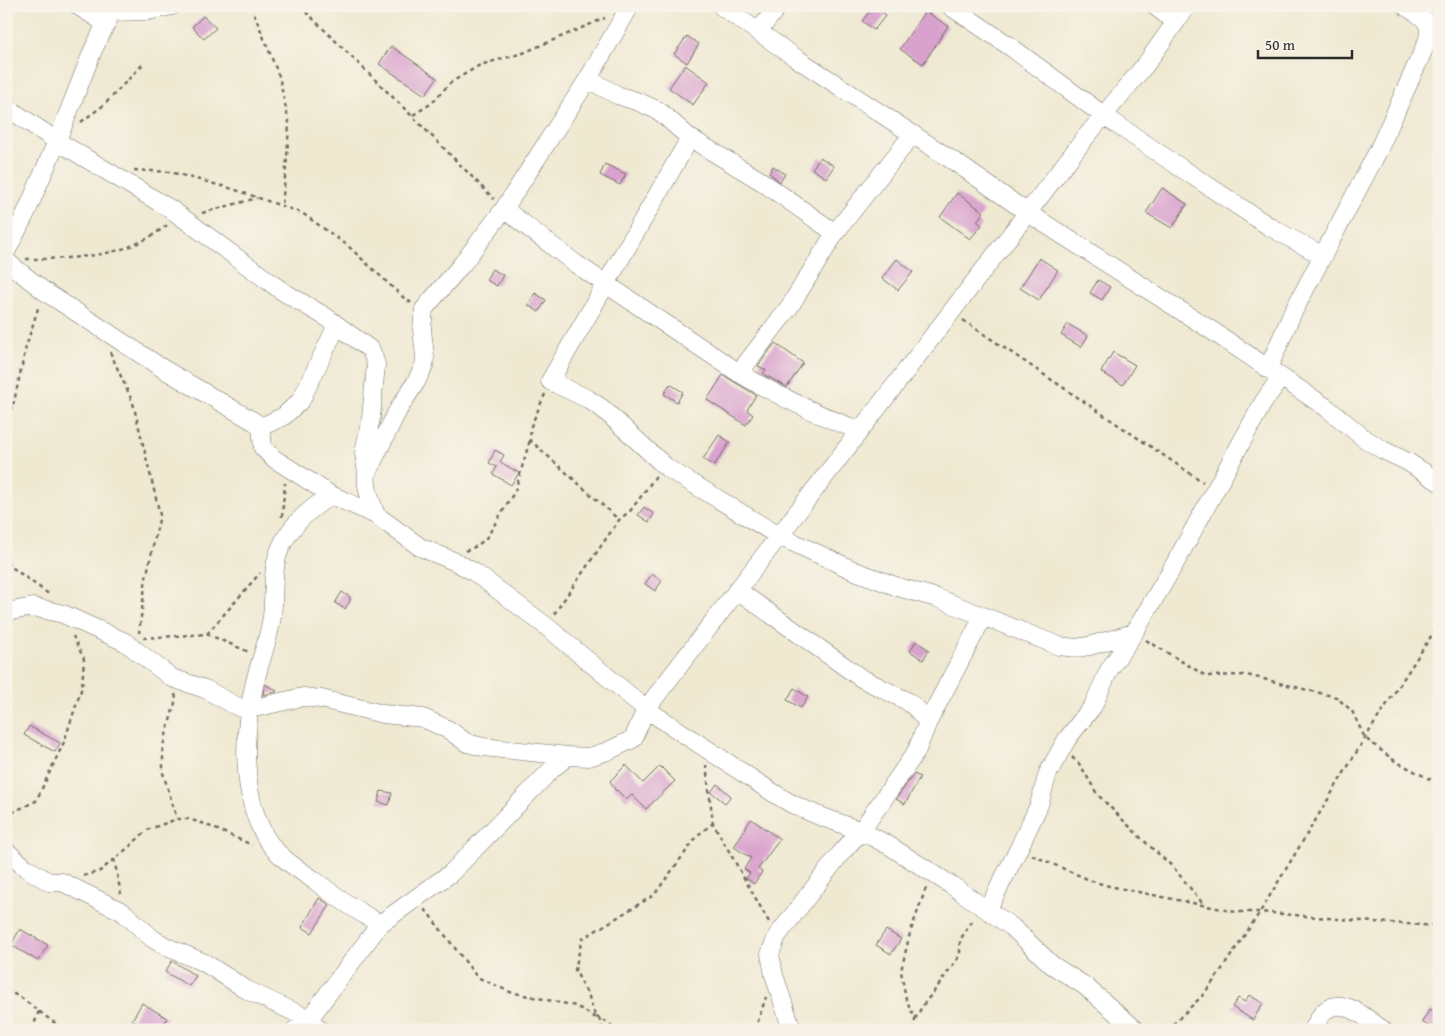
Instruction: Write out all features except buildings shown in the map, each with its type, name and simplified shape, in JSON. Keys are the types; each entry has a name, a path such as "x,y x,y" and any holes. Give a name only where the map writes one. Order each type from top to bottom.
{"street":[{"path":"78,6 111,14 139,12 172,6"},
{"path":"367,473 398,410 424,366 425,348 422,329 424,309 504,209 588,79 630,6"},
{"path":"721,6 1028,213 1275,373 1327,408 1365,439 1408,462 1439,482"},
{"path":"758,32 778,6"},
{"path":"950,6 1103,115 1270,227 1323,256"},
{"path":"1155,6 1175,22"},
{"path":"6,612 33,607 63,614 125,642 172,678 205,689 238,707 250,709 303,697 320,699 383,714 423,718 449,730 467,743 483,747 568,756 589,757 608,751 633,739 646,709 1103,115 1146,64 1187,6"},
{"path":"988,909 1039,805 1048,773 1073,731 1093,706 1109,670 1134,633 1173,567 1264,401 1275,373 1292,314 1378,151 1434,29 1422,15 1405,6"},
{"path":"6,252 26,214 90,58 111,14"},
{"path":"588,79 617,96 639,102 659,111 690,138 761,181 835,233"},
{"path":"6,107 57,141 184,218 282,290 337,325 371,350 376,364 371,418 364,453 367,473 366,483 376,515"},
{"path":"739,372 790,306 835,233 912,134"},
{"path":"690,138 550,381 588,399 603,409 667,468 779,536 855,571 898,587 938,598 1059,646 1076,648 1089,646 1134,633"},
{"path":"504,209 576,264 739,372 764,387 826,418 860,431"},
{"path":"6,261 44,291 165,370 261,427"},
{"path":"261,427 284,416 301,400 337,325"},
{"path":"261,427 263,448 273,458 331,495 376,515 420,547 474,572 546,626 646,709 704,749 792,804 861,831 888,845 988,909 1012,927 1052,964 1085,986 1136,1030"},
{"path":"331,495 298,521 279,550 273,582 272,617 250,709 246,769 256,816 266,838 279,855 352,908 380,924"},
{"path":"738,590 861,678 907,701 928,722"},
{"path":"792,1030 774,975 770,954 778,936 841,853 861,831 916,752 928,722 983,616"},
{"path":"295,1030 315,1024 380,924 451,873 553,768 568,756"},
{"path":"6,851 26,868 49,882 62,882 123,912 153,938 167,947 205,963 247,990 315,1024"},
{"path":"1312,1030 1325,1010 1332,1006 1348,1007 1383,1030"}],"path":[{"path":"251,6 279,76 289,123 282,206"},
{"path":"300,6 504,209"},
{"path":"412,116 432,103 450,83 480,64 523,53 605,18"},
{"path":"78,124 104,105 144,63"},
{"path":"132,170 170,172 259,198 302,213 347,245 404,299 424,309"},
{"path":"26,259 55,259 113,252 142,242 168,224 184,218 259,198"},
{"path":"6,426 14,402 26,347 44,291"},
{"path":"951,312 1214,490"},
{"path":"110,351 134,403 160,516 146,578 139,638 207,634 262,657"},
{"path":"460,552 477,546 487,537 515,491 530,440 531,426 550,381"},
{"path":"6,410 14,402"},
{"path":"530,440 619,520"},
{"path":"282,522 286,466"},
{"path":"546,626 619,520 631,510 650,483 667,468"},
{"path":"6,563 55,599 84,659 82,687 64,742 36,801 6,818"},
{"path":"207,634 260,572"},
{"path":"1166,1030 1202,996 1260,912 1365,738 1439,624"},
{"path":"1134,633 1206,676 1247,675 1336,697 1352,712 1365,738 1395,761 1439,784"},
{"path":"172,678 176,699 163,746 163,773 177,819"},
{"path":"1063,747 1082,766 1097,794 1173,867 1205,906"},
{"path":"704,749 714,823 778,936"},
{"path":"62,882 100,870 147,830 177,819 188,819 202,823 279,855"},
{"path":"603,1030 590,996 575,970 582,940 654,895 698,835 714,823"},
{"path":"1018,850 1101,884 1236,912 1260,912 1439,926"},
{"path":"114,859 123,912"},
{"path":"915,1019 906,999 901,971 910,933 932,872"},
{"path":"417,898 477,977 510,992 576,1006 619,1030"},
{"path":"914,1030 915,1019 923,1005 960,955 960,940 974,918 988,909"},
{"path":"6,990 20,997 64,1030"},
{"path":"755,1030 766,996"},
{"path":"32,1030 39,1011"}]}
